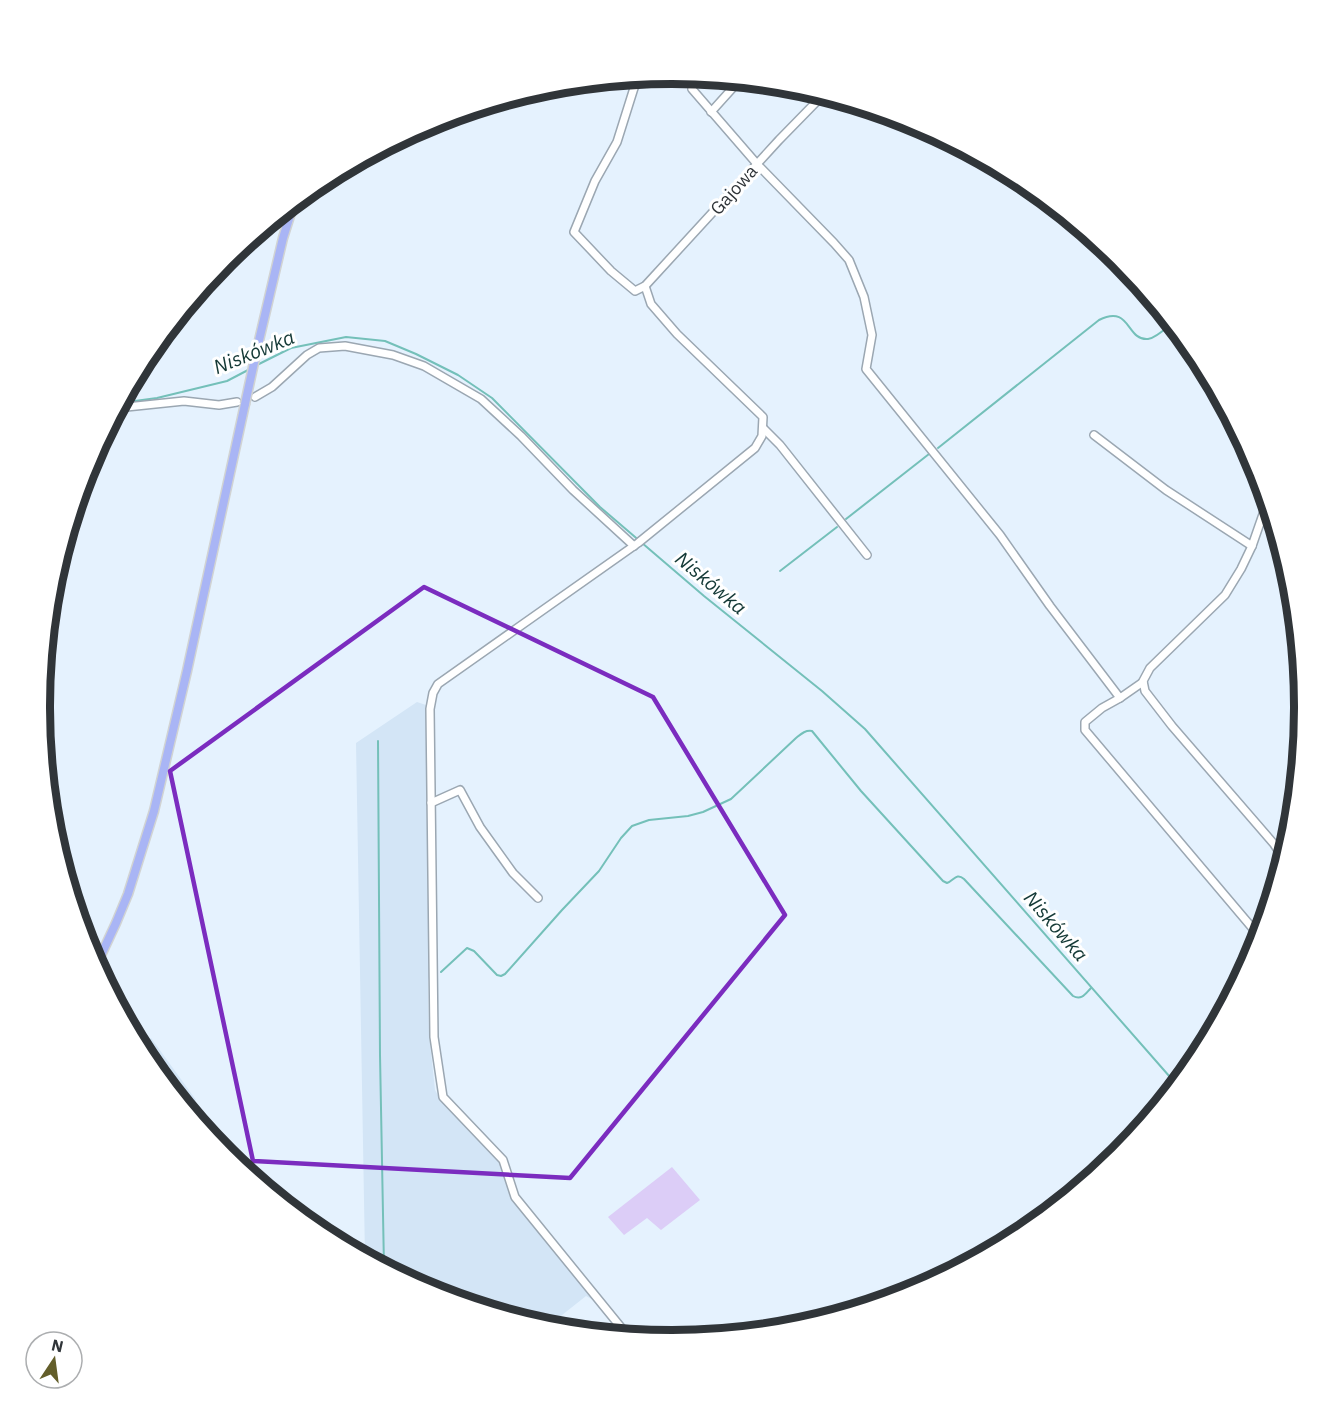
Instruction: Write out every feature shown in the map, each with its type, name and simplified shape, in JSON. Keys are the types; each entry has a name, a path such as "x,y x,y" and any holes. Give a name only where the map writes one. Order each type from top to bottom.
{"main road":[{"path":"101,954 128,894 154,811 187,671 241,404 290,216"}],"street":[{"path":"621,1327 515,1197 503,1160 443,1097 434,1037 430,709 435,689 448,678 648,536 755,448 762,436 763,417 677,334 651,304 645,286 635,291 611,271 573,232 595,181 617,142 635,86"},
{"path":"711,112 733,88"},
{"path":"692,89 758,164 849,260 864,297 872,335 866,369 1000,535 1050,606 1120,698"},
{"name":"Gajowa","path":"645,286 816,102"},
{"path":"255,397 272,387 307,355 319,348 345,346 393,355 424,366 481,399 521,436 573,490 636,545"},
{"path":"127,407 184,401 219,405 241,404"},
{"path":"763,428 780,445 867,555"},
{"path":"1094,435 1166,490 1252,546"},
{"path":"1253,929 1085,730 1084,722 1143,682 1150,668 1225,595 1252,546 1263,514"},
{"path":"1143,682 1145,691 1172,726 1278,850"},
{"path":"431,803 460,790 480,826 513,873 538,898"}],"highlighted area":[{"path":"424,587 653,697 785,915 570,1178 253,1161 170,771"}],"shaded area":[{"path":"417,702 426,705 428,999 435,1090 441,1101 497,1159 512,1196 595,1301 586,1296 557,1319 511,1308 434,1282 365,1248 356,743"},
{"path":"151,1038 196,1100 192,1103 178,1086 147,1041"},
{"path":"672,1167 700,1200 661,1230 647,1218 624,1235 608,1217"}],"waterway":[{"path":"938,448 1099,320 1117,316 1136,335 1148,339 1166,328"},
{"name":"Niskówka","path":"255,366 291,348 346,337 385,341 458,375 492,398 600,507 865,729 1171,1079"},
{"name":"Niskówka","path":"130,402 157,398 227,381 250,369"},
{"path":"846,519 929,454"},
{"path":"780,571 837,527"},
{"path":"441,972 467,948 474,951 497,975 505,974 599,871 632,826 649,820 703,812 731,799 796,738 812,731 861,791 943,881 947,883 959,876 964,879 1073,996 1081,997 1091,988"},
{"path":"378,741 384,1258"}]}
